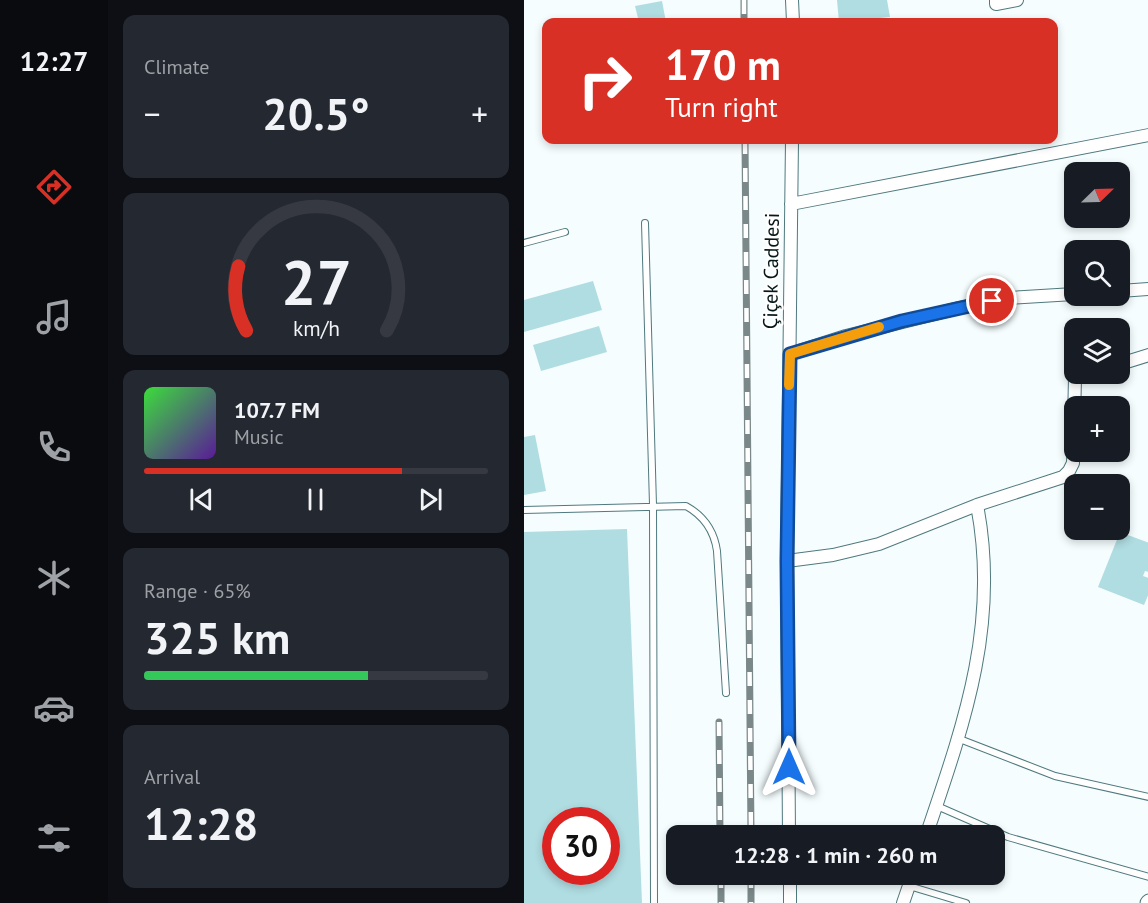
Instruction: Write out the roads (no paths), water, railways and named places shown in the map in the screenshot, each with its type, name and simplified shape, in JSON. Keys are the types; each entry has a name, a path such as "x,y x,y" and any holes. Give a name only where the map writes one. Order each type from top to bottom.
{"street":[{"path":"792,0 793,18"},
{"path":"996,0 996,4 1017,0"},
{"path":"791,204 1148,135"},
{"name":"Çiçek Caddesi","path":"789,825 787,561 792,144"},
{"path":"1130,290 1148,289"},
{"path":"790,354 857,333 959,308 1009,298 1064,295"},
{"path":"1130,361 1148,355"},
{"path":"787,561 833,555 879,544 977,505 1063,477 1073,463 1075,384"},
{"path":"930,825 972,687 984,613 985,555 977,505"},
{"path":"790,885 790,903"},
{"path":"903,903 909,885"}],"lane":[{"path":"645,223 653,505 654,903"},
{"path":"524,243 565,232"},
{"path":"524,510 653,505 686,506 706,521 715,540 726,693"},
{"path":"957,738 1055,776 1125,793 1148,796"},
{"path":"936,806 1008,837 1148,877"},
{"path":"923,885 966,903"}],"railway":[{"path":"744,0 744,18"},
{"path":"745,144 751,825"},
{"path":"719,722 720,825"},
{"path":"721,885 721,903"},
{"path":"751,885 751,903"}]}
